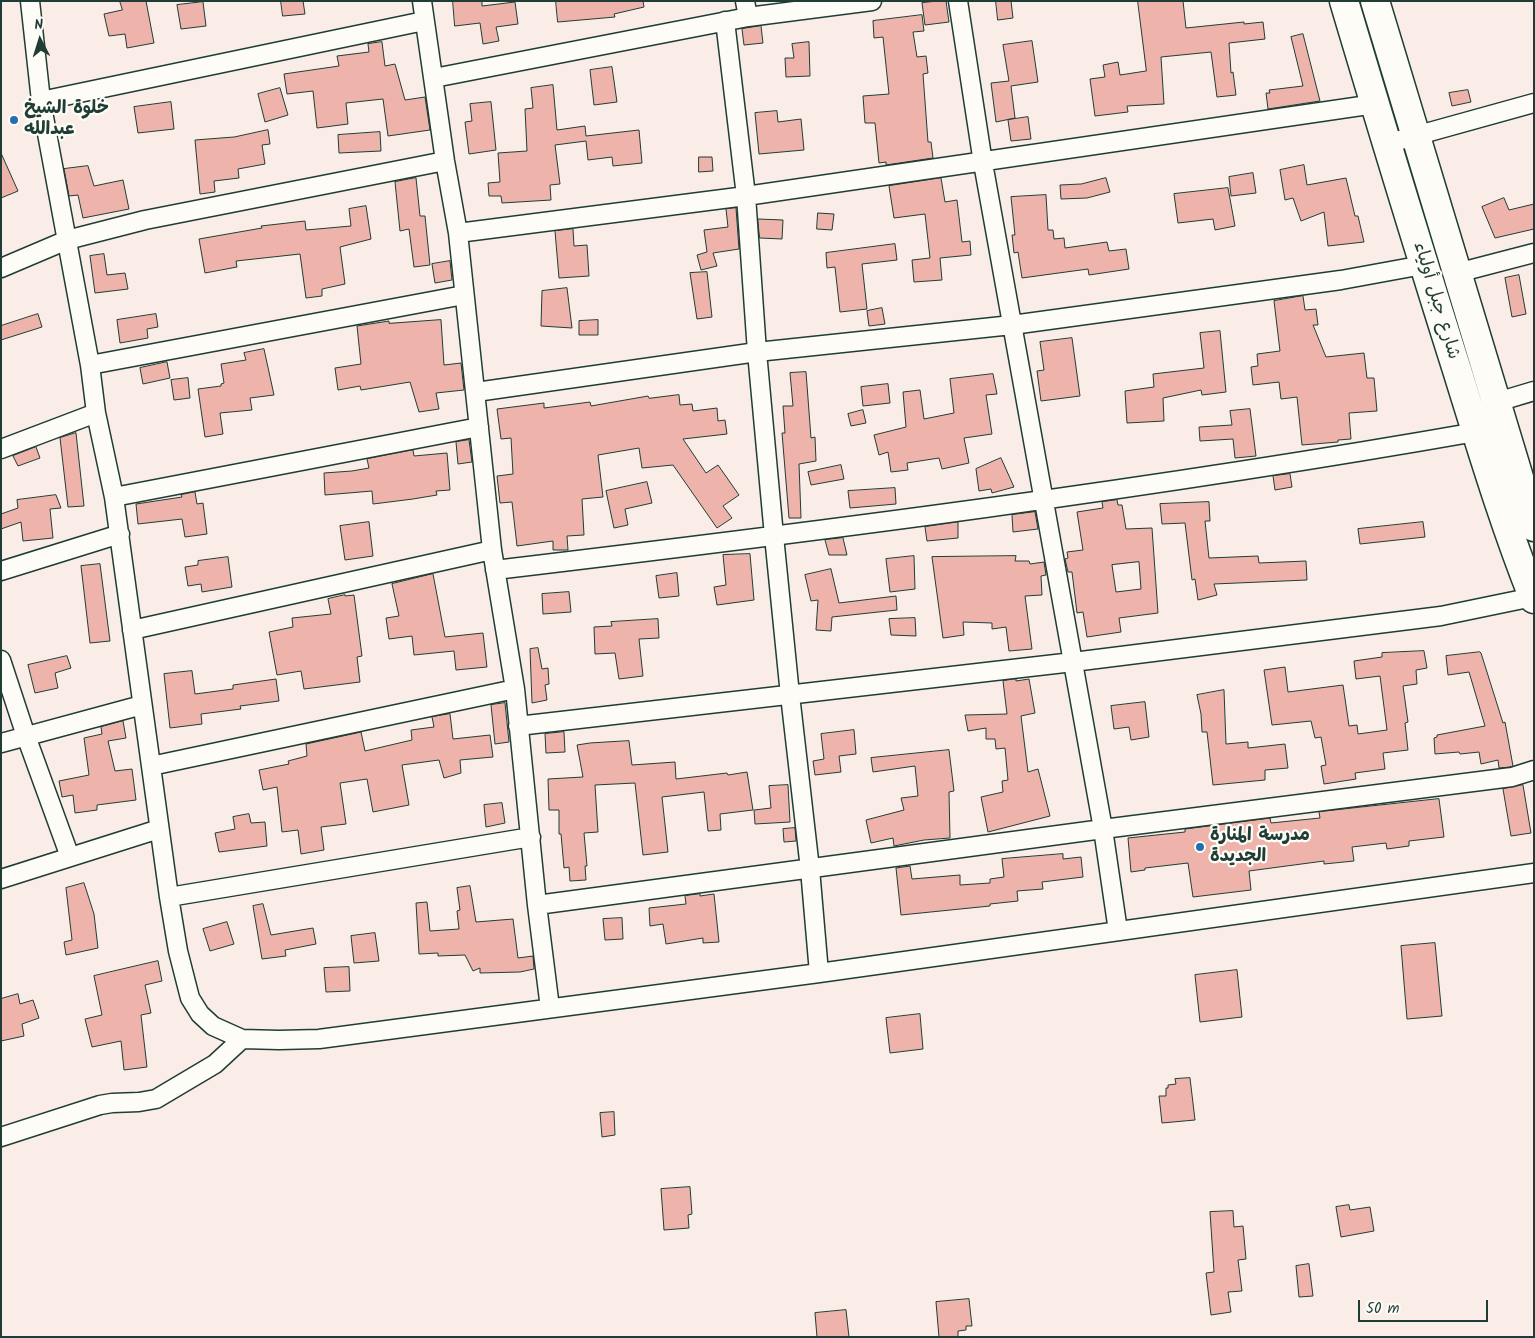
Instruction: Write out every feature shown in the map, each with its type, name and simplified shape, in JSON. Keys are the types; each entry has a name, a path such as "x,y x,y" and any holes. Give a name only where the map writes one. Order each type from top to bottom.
{"main road":[{"name":"شارع جبل أولياء","path":"1344,1 1423,265 1503,517 1533,598"},
{"name":"شارع جبل أولياء","path":"1375,1 1532,519"}],"street":[{"path":"30,1 40,102 90,365 96,413 120,534 142,705 178,951 190,998 200,1014 213,1026 242,1039 319,1039 819,973 1534,873"},
{"path":"422,1 445,161 458,233 492,550 515,689 537,905 550,1008"},
{"path":"434,78 725,21 746,9 872,1"},
{"path":"958,1 983,163 1073,662 1118,931"},
{"path":"40,102 424,21"},
{"path":"725,21 746,196 757,352 774,536 810,869 819,973"},
{"path":"1386,144 1534,103"},
{"path":"458,233 983,163 1374,104"},
{"path":"1,268 67,240 145,220 445,161"},
{"path":"1457,273 1534,253"},
{"path":"476,392 757,352 1012,325 1341,280 1423,265"},
{"path":"90,365 464,295"},
{"path":"1496,402 1534,391"},
{"path":"1,449 96,413"},
{"path":"114,497 479,427"},
{"path":"495,570 774,536 1044,500 1398,446 1476,432"},
{"path":"1,571 120,534"},
{"path":"132,630 492,550"},
{"path":"518,726 1073,662 1441,616 1533,598"},
{"path":"1,660 26,736 70,857"},
{"path":"151,766 515,689"},
{"path":"1,743 142,705"},
{"path":"537,905 1102,829 1512,778 1534,770"},
{"path":"1,878 160,829"},
{"path":"169,897 531,837"},
{"path":"1,1137 100,1105 156,1099 215,1064 242,1039"}],"building":[{"path":"120,1 146,1 154,43 127,48 125,34 109,36 104,14 122,10"},
{"path":"281,1 303,1 305,14 283,16"},
{"path":"453,1 482,1 482,6 515,2 518,24 496,27 499,41 483,44 480,23 455,26"},
{"path":"556,1 643,1 644,7 614,14 615,17 558,22"},
{"path":"946,1 949,22 925,25 922,3"},
{"path":"996,1 1011,1 1013,18 998,20"},
{"path":"1138,1 1183,1 1186,28 1263,22 1265,39 1229,43 1231,73 1233,72 1236,95 1217,97 1211,52 1161,57 1164,104 1127,106 1128,112 1095,116 1090,79 1105,77 1103,65 1118,62 1120,75 1146,71"},
{"path":"203,2 206,26 181,29 177,5"},
{"path":"922,15 924,31 913,32 917,57 926,56 928,73 923,74 928,142 931,142 933,158 886,165 886,162 879,163 875,123 865,123 863,96 889,94 883,37 874,38 873,21"},
{"path":"761,26 763,43 744,45 742,29"},
{"path":"1303,34 1320,101 1268,109 1266,93 1270,93 1269,90 1303,86 1291,37"},
{"path":"1032,41 1038,82 1011,86 1015,118 996,122 991,83 1009,81 1003,45"},
{"path":"382,42 385,66 395,64 405,100 425,97 430,130 388,136 383,99 346,103 348,124 317,128 313,91 287,94 284,74 339,66 337,56 369,52 368,44"},
{"path":"809,42 810,76 786,77 785,58 794,58 792,44"},
{"path":"612,67 617,102 594,105 590,70"},
{"path":"553,85 557,130 585,126 586,136 639,130 642,163 613,166 612,157 588,160 586,141 555,145 560,184 550,185 551,200 502,203 501,196 489,196 488,183 500,182 498,153 527,151 525,109 533,108 531,88"},
{"path":"280,88 288,115 265,122 258,94"},
{"path":"1468,90 1471,102 1452,106 1449,93"},
{"path":"171,102 174,129 138,133 134,107"},
{"path":"491,102 496,150 469,154 465,122 472,121 470,104"},
{"path":"777,111 778,122 801,119 804,150 759,154 755,113"},
{"path":"1028,117 1031,139 1011,141 1008,120"},
{"path":"268,130 270,144 262,145 265,164 238,169 239,178 214,181 215,192 200,194 195,140 234,137"},
{"path":"380,132 381,151 339,153 338,135"},
{"path":"1,153 18,191 1,198"},
{"path":"699,157 712,157 713,171 699,172"},
{"path":"1304,165 1307,185 1346,178 1355,216 1358,216 1364,242 1328,246 1324,212 1301,221 1293,198 1285,200 1280,170"},
{"path":"88,166 94,186 123,180 129,209 83,218 78,195 69,196 64,169"},
{"path":"1253,173 1256,193 1231,196 1229,177"},
{"path":"416,178 420,216 425,216 430,265 414,267 409,229 400,231 395,182"},
{"path":"941,178 945,202 957,200 962,242 970,241 971,255 940,258 942,280 914,282 912,260 930,258 925,214 894,218 889,186"},
{"path":"1106,178 1110,192 1087,198 1061,199 1060,185 1081,184"},
{"path":"1228,188 1235,226 1215,230 1213,219 1178,223 1174,194"},
{"path":"1046,195 1048,230 1053,230 1054,239 1064,238 1065,248 1107,242 1109,251 1126,249 1129,269 1089,275 1088,269 1022,278 1018,252 1014,253 1012,235 1015,235 1011,197"},
{"path":"1504,198 1509,210 1534,204 1534,229 1495,238 1482,207"},
{"path":"366,206 371,239 340,247 345,284 322,289 322,296 306,298 300,254 236,261 237,267 205,273 199,239 262,228 261,226 305,221 306,230 351,226 349,209"},
{"path":"736,208 739,249 713,253 717,266 701,270 697,255 707,252 704,230 728,227 726,209"},
{"path":"818,213 834,214 832,230 817,229"},
{"path":"758,219 783,220 782,239 760,238"},
{"path":"573,229 574,246 587,245 589,276 559,278 555,231"},
{"path":"895,244 897,260 862,264 867,309 840,312 835,267 827,268 826,253"},
{"path":"104,254 107,275 125,273 128,289 95,293 90,256"},
{"path":"450,261 452,280 435,283 432,264"},
{"path":"707,272 712,317 697,319 690,273"},
{"path":"1519,275 1526,314 1512,317 1505,278"},
{"path":"567,288 572,328 541,326 542,291"},
{"path":"1303,296 1305,310 1316,309 1318,325 1313,325 1326,357 1364,353 1367,378 1374,378 1377,411 1349,413 1351,439 1302,445 1297,397 1281,399 1279,382 1253,385 1251,367 1258,366 1257,354 1280,351 1274,301"},
{"path":"882,308 885,324 869,326 867,311"},
{"path":"38,314 42,327 1,340 1,326"},
{"path":"156,314 158,327 147,329 148,338 120,343 117,320"},
{"path":"441,320 444,365 461,363 464,390 436,393 439,409 419,412 410,382 361,390 360,386 338,390 335,368 361,364 357,326 389,321 389,323"},
{"path":"598,320 598,335 579,335 579,321"},
{"path":"1220,331 1226,392 1202,395 1201,390 1163,398 1164,421 1127,423 1125,391 1154,387 1153,374 1204,368 1200,333"},
{"path":"1072,338 1080,396 1041,401 1037,371 1044,370 1040,342"},
{"path":"264,349 274,395 250,398 252,410 220,413 223,434 205,437 198,389 221,386 224,383 221,364 246,360 244,353"},
{"path":"167,362 170,378 143,384 140,368"},
{"path":"806,372 811,438 815,437 816,461 799,464 801,518 789,518 782,433 785,433 783,406 793,406 790,373"},
{"path":"993,374 997,394 986,395 992,434 964,438 969,463 942,469 939,458 907,463 908,470 891,472 888,452 879,455 874,435 906,427 903,392 920,390 924,419 954,413 950,379"},
{"path":"188,378 190,398 174,400 171,380"},
{"path":"888,384 890,403 863,406 861,387"},
{"path":"679,395 680,405 692,404 693,411 717,408 718,421 725,420 727,434 683,439 706,473 718,465 739,495 723,506 732,518 717,528 673,465 642,468 639,448 598,455 603,497 582,499 584,535 567,536 568,550 553,550 553,541 517,546 512,502 500,503 497,476 513,474 511,438 501,439 497,409 544,403 544,408 590,402 591,406 648,396 649,398"},
{"path":"1250,409 1256,456 1235,458 1233,439 1200,441 1199,427 1232,425 1230,411"},
{"path":"863,410 866,423 851,426 848,414"},
{"path":"76,433 84,506 68,507 60,438"},
{"path":"469,440 472,462 458,464 456,442"},
{"path":"36,447 40,458 18,466 13,456"},
{"path":"413,450 414,456 447,453 450,490 436,491 437,495 373,504 372,491 325,495 324,473 369,468 367,459"},
{"path":"1001,458 1014,487 992,493 991,489 979,491 976,469"},
{"path":"841,465 844,479 811,485 808,472"},
{"path":"1290,474 1292,487 1275,490 1273,476"},
{"path":"647,482 652,503 625,509 628,525 614,528 606,491"},
{"path":"895,488 896,504 850,508 848,491"},
{"path":"195,492 197,504 203,503 207,534 185,537 182,519 138,524 136,504 182,497 181,495"},
{"path":"56,495 61,508 50,509 53,538 23,541 21,522 1,529 1,514 18,508 17,500"},
{"path":"1117,500 1118,505 1122,505 1126,529 1152,528 1158,613 1119,618 1121,632 1087,637 1083,612 1077,613 1072,572 1068,572 1065,559 1068,558 1067,552 1083,550 1077,512 1103,508 1102,502","holes":["1139,562 1141,589 1116,592 1112,565"]},
{"path":"1209,502 1210,521 1205,521 1209,558 1258,556 1259,563 1306,561 1307,580 1214,584 1217,595 1198,600 1195,579 1192,580 1185,523 1162,524 1160,504"},
{"path":"1035,512 1038,529 1013,532 1012,515"},
{"path":"369,522 373,556 345,560 340,526"},
{"path":"958,522 958,538 927,541 925,527"},
{"path":"1423,522 1425,537 1360,544 1358,529"},
{"path":"843,538 847,555 829,555 825,540"},
{"path":"750,554 754,600 717,605 714,587 726,585 723,555"},
{"path":"914,556 915,589 890,592 886,559"},
{"path":"1016,556 1015,561 1029,561 1030,564 1044,562 1046,575 1041,576 1042,595 1025,596 1032,649 1009,651 1006,627 992,629 992,623 963,622 964,635 943,638 932,557"},
{"path":"228,557 232,587 202,592 201,584 188,586 185,567 198,565 198,561"},
{"path":"100,564 110,641 90,643 81,566"},
{"path":"831,569 839,603 896,596 897,610 832,617 831,631 816,630 818,600 811,601 805,575"},
{"path":"677,573 679,596 659,598 656,576"},
{"path":"433,574 445,637 483,633 487,667 456,670 454,651 414,655 412,636 389,639 386,618 399,616 392,584"},
{"path":"569,592 571,612 543,614 542,594"},
{"path":"354,595 362,656 357,657 360,682 304,689 301,671 277,675 269,632 293,627 292,618 331,614 328,599"},
{"path":"915,618 916,636 891,635 889,619"},
{"path":"658,619 659,638 639,639 643,676 619,679 615,653 595,654 594,627 612,626 611,622"},
{"path":"538,648 542,669 548,668 549,684 545,685 547,700 532,703 530,649"},
{"path":"1424,651 1427,668 1416,670 1417,684 1403,686 1408,722 1405,723 1408,750 1383,753 1385,769 1355,773 1356,779 1324,784 1321,766 1326,765 1321,737 1315,738 1311,721 1272,725 1264,670 1285,667 1288,692 1343,685 1349,726 1357,725 1358,734 1387,730 1380,676 1356,679 1354,661 1382,657 1382,653"},
{"path":"1480,652 1503,723 1505,722 1513,766 1510,767 1499,768 1498,760 1481,764 1479,752 1435,754 1434,738 1437,735 1485,726 1469,672 1448,675 1446,656"},
{"path":"67,656 71,668 55,673 58,688 35,693 28,665"},
{"path":"192,671 195,694 233,689 233,685 276,679 279,701 240,706 241,709 201,714 202,724 170,728 164,674"},
{"path":"1016,679 1016,681 1029,679 1035,713 1021,716 1028,772 1038,769 1050,816 988,832 981,797 1003,792 1002,781 1008,780 1005,748 996,749 995,739 986,739 986,728 968,731 965,715 1007,714 1003,681"},
{"path":"1224,690 1226,744 1248,742 1248,748 1285,744 1288,768 1265,770 1265,780 1213,785 1207,732 1202,732 1197,695"},
{"path":"1145,702 1149,737 1131,740 1129,727 1114,729 1111,706"},
{"path":"505,703 509,742 495,744 491,705"},
{"path":"450,714 453,739 490,735 493,757 460,760 461,773 444,778 439,760 402,765 409,805 373,812 367,779 340,783 346,824 321,827 324,850 301,854 298,830 282,832 277,787 263,790 259,770 289,764 288,761 307,756 306,744 361,732 365,751 412,740 411,730 434,727 432,717"},
{"path":"123,721 126,738 108,741 115,771 132,769 136,800 97,805 97,810 75,813 73,795 62,797 59,781 89,775 84,738 102,734 101,727"},
{"path":"854,730 856,754 839,756 841,772 815,775 813,761 824,759 821,734"},
{"path":"564,732 565,752 546,753 545,734"},
{"path":"629,741 632,765 675,762 676,779 747,772 753,810 720,814 721,830 708,831 704,792 662,797 668,852 643,855 635,783 595,785 598,832 584,833 587,866 585,866 586,880 570,881 569,867 564,868 561,834 559,834 559,810 549,810 548,779 583,777 577,745"},
{"path":"949,750 954,791 949,792 950,838 924,840 894,846 893,838 871,843 866,820 904,810 901,798 918,796 915,766 873,772 871,758"},
{"path":"788,785 790,822 755,824 754,810 771,808 769,786"},
{"path":"1523,785 1531,833 1511,836 1503,789"},
{"path":"1439,799 1444,837 1409,841 1409,846 1387,849 1386,843 1352,847 1354,861 1324,864 1324,861 1249,871 1251,890 1193,897 1188,863 1145,868 1145,870 1131,872 1128,838 1185,832 1185,829 1270,818 1271,823 1320,818 1319,812"},
{"path":"502,803 505,823 486,827 484,805"},
{"path":"249,814 251,823 265,822 267,846 219,852 215,833 235,829 233,817"},
{"path":"795,828 796,841 784,842 783,829"},
{"path":"1063,854 1063,859 1081,857 1083,877 1042,882 1043,889 1017,891 1018,901 990,904 990,906 901,915 896,868 910,866 912,879 960,875 960,885 990,883 990,879 1004,877 1002,859"},
{"path":"84,883 94,914 98,948 66,955 64,942 72,940 66,888"},
{"path":"470,886 476,922 513,919 518,958 533,956 534,969 520,972 480,973 480,968 473,971 465,955 438,956 438,953 419,954 416,903 427,902 430,931 459,929 457,911 460,910 457,888"},
{"path":"700,894 700,896 714,894 719,942 703,943 703,938 666,944 663,924 650,926 649,908 686,904 685,896"},
{"path":"263,904 271,935 313,928 316,944 285,950 286,956 262,959 253,906"},
{"path":"622,918 623,939 605,940 603,919"},
{"path":"227,922 234,944 210,951 203,929"},
{"path":"375,933 379,961 354,963 351,936"},
{"path":"1435,943 1442,1016 1407,1019 1401,946"},
{"path":"158,961 162,981 145,985 151,1013 141,1015 147,1067 124,1070 121,1041 92,1047 85,1019 102,1015 94,976"},
{"path":"349,967 350,991 326,992 324,968"},
{"path":"1237,970 1242,1017 1200,1022 1195,975"},
{"path":"18,994 20,1004 33,1000 39,1018 22,1024 24,1036 1,1041 1,999"},
{"path":"920,1014 923,1049 890,1053 886,1018"},
{"path":"1190,1078 1195,1120 1162,1123 1159,1096 1166,1096 1166,1088 1168,1088 1168,1085 1176,1084 1175,1079"},
{"path":"614,1112 615,1135 602,1137 600,1113"},
{"path":"690,1187 692,1214 688,1215 689,1228 664,1230 661,1189"},
{"path":"1349,1205 1350,1210 1370,1207 1374,1231 1341,1237 1336,1207"},
{"path":"1233,1211 1234,1227 1243,1226 1246,1259 1238,1260 1242,1291 1228,1292 1231,1312 1211,1315 1206,1273 1214,1272 1210,1212"},
{"path":"1309,1264 1313,1296 1299,1297 1296,1266"},
{"path":"969,1299 972,1326 966,1326 966,1330 958,1331 958,1337 939,1337 936,1302"},
{"path":"846,1310 849,1337 817,1337 815,1313"}],"place":[{"name":"خلوة الشيخ عبدالله","path":"14,120"},
{"name":"مدرسة المنارة الجديدة","path":"1200,847"}]}
